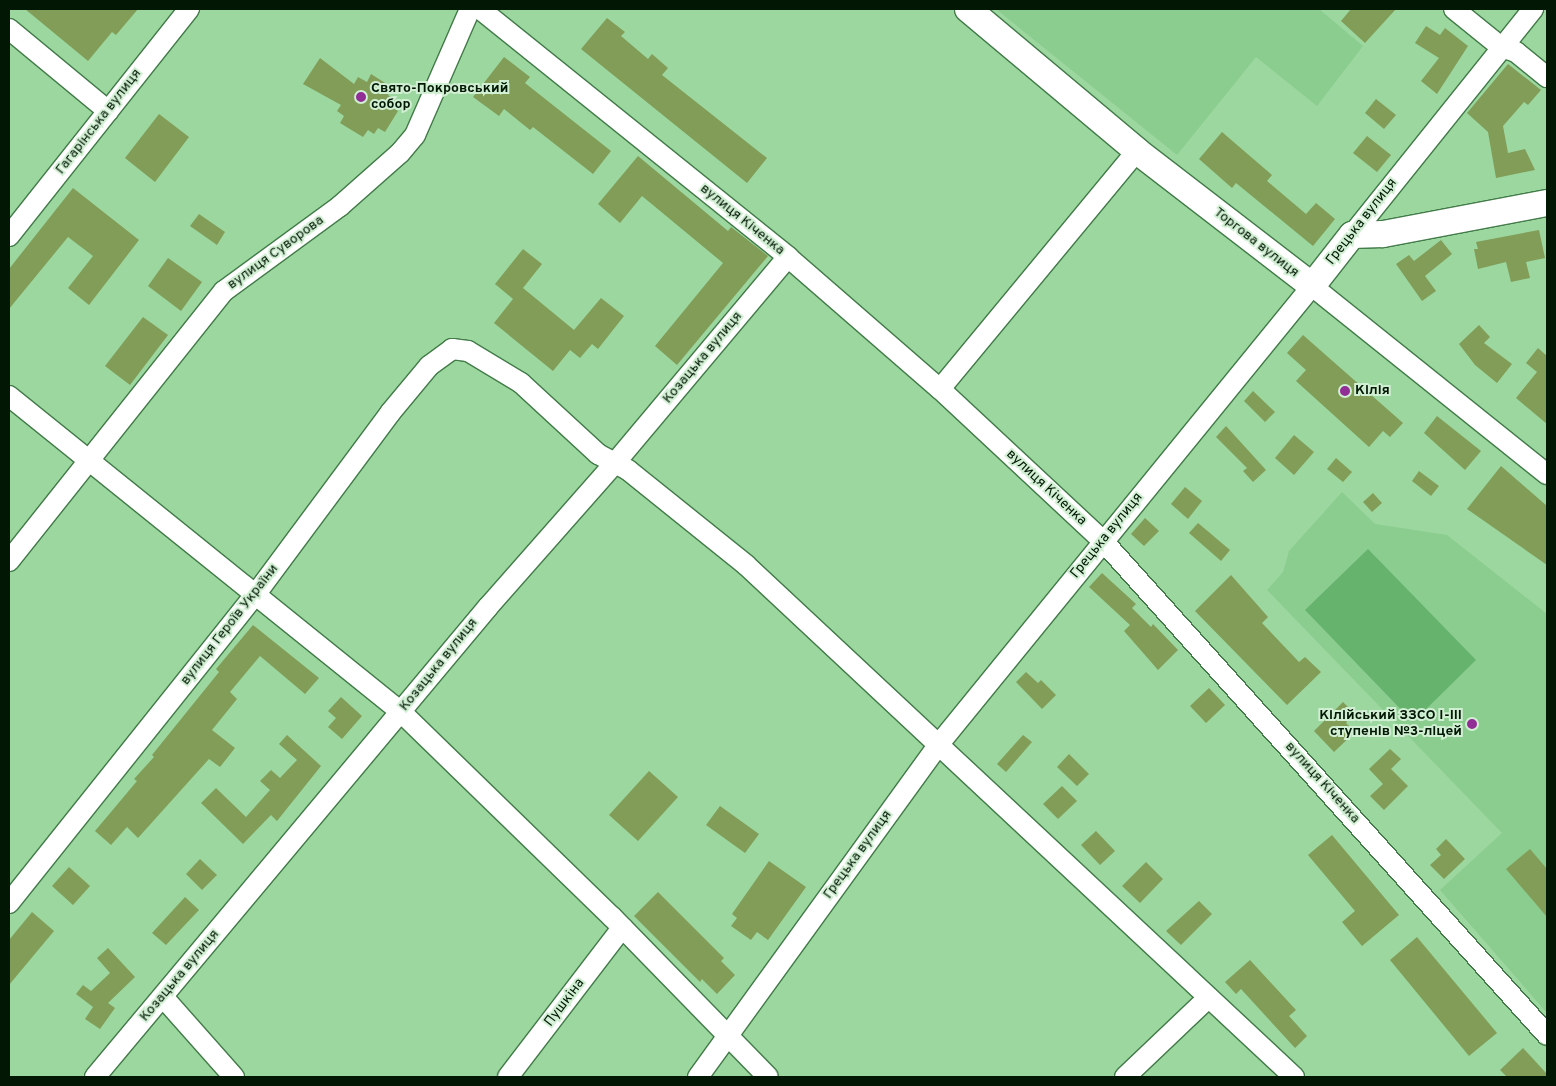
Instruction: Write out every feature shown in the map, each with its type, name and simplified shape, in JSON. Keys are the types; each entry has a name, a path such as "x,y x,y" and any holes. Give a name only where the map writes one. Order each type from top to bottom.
{"main road":[{"name":"Торгова вулиця","path":"968,9 1137,151 1312,286"},
{"path":"1352,235 1382,234 1547,203"},
{"name":"Грецька вулиця","path":"1312,286 1352,235"}],"street":[{"name":"Гагарінська вулиця","path":"9,236 189,9"},
{"name":"вулиця Суворова","path":"9,561 224,291 340,206 400,153 415,135 470,9"},
{"name":"вулиця Кіченка","path":"480,9 788,258 940,389 1103,541 1547,1034"},
{"path":"1454,9 1502,48 1516,52 1547,77"},
{"name":"Грецька вулиця","path":"1352,235 1532,9"},
{"path":"9,29 108,111"},
{"path":"940,389 1137,151"},
{"name":"Козацька вулиця","path":"95,1077 488,607 615,463 788,258"},
{"name":"Грецька вулиця","path":"698,1077 938,744 1312,286"},
{"name":"Торгова вулиця","path":"1312,286 1547,474"},
{"name":"вулиця Героїв України","path":"9,903 255,595 390,413 429,366 452,348 468,351 521,383 598,454 615,463"},
{"path":"9,396 401,712 622,928 768,1077"},
{"path":"615,463 628,470 746,565 1294,1077"},
{"name":"Пушкіна","path":"508,1077 622,928"},
{"path":"163,997 234,1077"},
{"path":"1125,1077 1208,998"}],"shaded area":[{"path":"996,9 1319,9 1363,46 1317,106 1256,57 1177,155"},
{"name":"Кілійський ЗЗСО І-ІІІ ступенів №3-ліцей","path":"1342,492 1375,524 1447,535 1547,614 1547,1013 1440,890 1502,833 1267,590 1283,572 1289,551"},
{"path":"1368,549 1476,660 1413,722 1305,610"}],"building":[{"path":"25,9 138,9 116,35 112,32 88,61"},
{"path":"1351,9 1396,9 1365,43 1341,21"},
{"path":"607,18 625,32 621,36 648,59 652,54 668,68 662,75 767,158 747,183 581,49"},
{"path":"1426,26 1440,35 1445,28 1468,46 1437,94 1421,81 1439,58 1415,43"},
{"path":"504,57 530,77 525,83 611,151 593,174 533,127 530,130 504,109 499,116 473,97"},
{"name":"Свято-Покровський собор","path":"320,58 354,84 358,77 367,82 371,74 393,88 388,95 395,100 391,107 398,111 385,132 378,128 374,134 368,130 363,137 340,123 344,116 337,111 341,105 303,84"},
{"path":"1508,64 1541,90 1528,105 1524,102 1503,126 1508,153 1525,149 1535,170 1496,178 1488,132 1467,113"},
{"path":"1376,99 1396,115 1384,129 1365,113"},
{"path":"159,114 189,137 155,182 125,158"},
{"path":"1222,132 1272,175 1267,181 1306,214 1316,203 1335,219 1313,246 1236,183 1232,188 1199,159"},
{"path":"1367,136 1391,155 1377,172 1353,153"},
{"path":"638,156 728,231 731,227 768,256 677,365 655,346 723,263 642,196 620,223 598,204"},
{"path":"73,188 139,240 89,305 68,288 93,256 68,237 9,309 9,269"},
{"path":"199,214 225,232 217,245 190,226"},
{"path":"1539,230 1545,258 1526,262 1530,278 1511,282 1506,262 1478,269 1474,249 1478,249 1476,242"},
{"path":"1441,240 1452,254 1425,276 1436,291 1422,301 1396,264 1409,255 1414,261"},
{"path":"523,249 542,264 523,288 574,330 601,298 624,316 598,349 592,344 580,358 570,350 553,371 494,323 513,299 495,284"},
{"path":"168,258 202,282 181,311 148,286"},
{"path":"143,317 168,335 130,385 105,366"},
{"path":"1479,325 1490,337 1484,343 1512,364 1497,383 1475,365 1459,344"},
{"path":"1303,335 1403,423 1390,437 1383,431 1369,447 1296,381 1306,370 1287,353"},
{"path":"1538,348 1547,356 1547,424 1516,398 1537,372 1526,363"},
{"path":"1253,391 1275,412 1265,422 1244,401"},
{"path":"1437,416 1481,451 1465,470 1424,433"},
{"path":"1226,426 1266,470 1253,482 1243,471 1247,468 1216,437"},
{"path":"1294,435 1314,452 1294,475 1275,458"},
{"path":"1336,458 1352,472 1343,482 1327,469"},
{"path":"1501,466 1547,506 1547,565 1467,509"},
{"path":"1419,471 1439,486 1431,496 1412,481"},
{"path":"1185,487 1202,501 1188,519 1171,504"},
{"path":"1373,493 1382,503 1372,512 1363,502"},
{"path":"1145,518 1159,531 1144,546 1131,534"},
{"path":"1198,523 1230,550 1221,561 1189,533"},
{"path":"1102,573 1136,604 1132,608 1151,627 1153,624 1178,650 1158,670 1124,631 1130,625 1089,587"},
{"path":"1231,575 1268,617 1262,623 1299,662 1305,657 1321,672 1287,705 1195,611"},
{"path":"253,625 319,678 305,694 260,656 230,692 237,699 212,730 235,748 220,767 209,759 138,838 127,827 111,845 95,831 137,781 134,779 154,757 152,755 219,672 216,669"},
{"path":"1026,672 1038,683 1041,680 1056,695 1042,709 1016,682"},
{"path":"1209,688 1225,705 1206,723 1190,706"},
{"path":"341,697 362,716 342,739 328,727 336,718 328,711"},
{"path":"1343,702 1355,714 1346,723 1355,732 1334,752 1314,731"},
{"path":"287,735 321,766 277,821 271,815 243,844 201,803 216,788 246,817 270,790 260,781 271,770 280,778 297,760 279,744"},
{"path":"1023,735 1032,742 1006,772 997,764"},
{"path":"1390,749 1401,759 1391,769 1408,786 1384,810 1370,796 1383,784 1369,769"},
{"path":"1069,754 1089,774 1077,786 1057,767"},
{"path":"649,771 678,797 638,841 609,815"},
{"path":"1062,786 1077,801 1058,819 1043,804"},
{"path":"720,806 759,834 745,853 706,825"},
{"path":"1096,831 1115,851 1100,865 1081,845"},
{"path":"1332,835 1399,915 1362,946 1342,922 1355,911 1308,855"},
{"path":"1446,839 1465,859 1444,879 1430,865 1441,855 1436,849"},
{"path":"1530,849 1547,869 1547,917 1506,869"},
{"path":"200,859 217,875 202,890 186,874"},
{"path":"769,861 806,887 768,940 757,932 751,940 731,926 737,918 732,914"},
{"path":"1146,862 1163,879 1140,903 1122,886"},
{"path":"69,867 90,886 73,905 52,886"},
{"path":"658,892 724,958 721,961 735,975 717,994 702,979 700,982 634,916"},
{"path":"185,897 199,910 166,945 152,933"},
{"path":"1199,901 1212,914 1181,945 1166,931"},
{"path":"32,912 54,931 9,985 9,940"},
{"path":"1417,937 1497,1033 1469,1056 1390,960"},
{"path":"108,948 135,977 108,1003 115,1008 100,1029 85,1019 93,1007 76,994 83,985 91,991 110,973 97,958"},
{"path":"1250,960 1296,1010 1289,1016 1307,1036 1295,1048 1241,989 1236,994 1225,982"},
{"path":"1523,1048 1547,1074 1547,1077 1507,1077 1500,1070"}],"place":[{"name":"Свято-Покровський собор","path":"361,97"},
{"name":"Кілія","path":"1345,391"},
{"name":"Кілійський ЗЗСО І-ІІІ ступенів №3-ліцей","path":"1472,724"}]}
